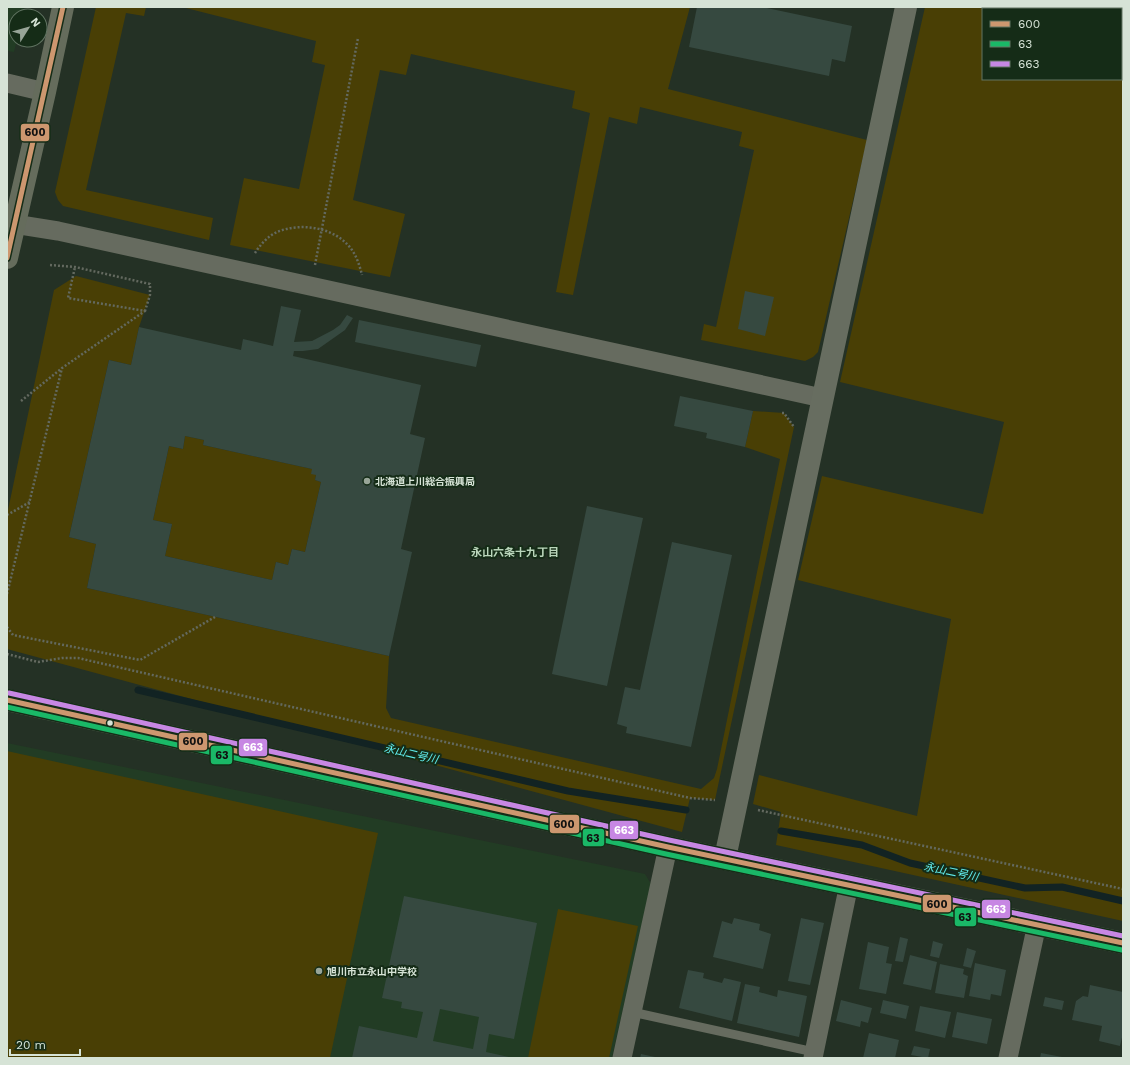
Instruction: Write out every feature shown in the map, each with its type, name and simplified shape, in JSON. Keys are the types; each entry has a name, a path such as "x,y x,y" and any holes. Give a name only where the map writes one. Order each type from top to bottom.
{"main road":[{"path":"7,258 63,7"}],"street":[{"path":"725,858 906,7"},
{"path":"7,83 45,92"},
{"path":"14,224 58,231 361,296 822,398"},
{"path":"7,700 668,846 1123,942"},
{"path":"622,1058 668,846"},
{"path":"813,1055 849,884"},
{"path":"1008,1058 1037,924"}],"lane":[{"path":"632,1012 813,1055"}],"path":[{"path":"311,286 358,38"},
{"path":"248,272 254,255 260,246 276,232 298,227 322,230 333,234 352,249 360,267 363,279 361,296"},
{"path":"21,401 62,368 145,311 150,295 150,284 75,267 50,265"},
{"path":"75,267 68,298 145,311"},
{"path":"7,594 62,368"},
{"path":"776,411 784,413 794,427"},
{"path":"7,515 30,502"},
{"path":"7,627 14,635 140,660 215,616"},
{"path":"7,654 38,662 62,658 78,658 682,796 715,800 1123,889"},
{"path":"715,800 716,792"}],"shaded area":[{"path":"7,7 24,7 8,8 8,48 15,48 14,52 7,51"},
{"path":"96,7 146,7 144,16 126,13 86,190 213,218 209,240 63,206 58,200 55,192"},
{"path":"182,7 690,7 668,89 867,140 818,352 813,357 805,361 701,340 704,324 716,327 754,150 739,146 742,132 640,107 637,124 609,117 573,295 556,292 590,113 572,108 575,91 411,54 406,75 380,70 353,200 405,214 390,277 230,245 244,178 299,189 325,65 312,62 316,41"},
{"path":"925,7 1123,7 1123,921 776,845 781,812 753,804 759,775 917,816 951,619 798,580 822,476 983,514 1004,422 840,382"},
{"path":"76,276 150,295 139,327 131,365 109,360 69,537 96,544 87,588 389,656 386,708 391,718 701,789 714,778 717,769 780,459 745,447 753,411 784,413 794,427 715,800 690,798 682,832 7,649 7,515 54,290"},
{"path":"185,436 204,440 203,445 312,469 316,475 315,480 321,482 305,552 292,549 288,565 276,562 272,580 165,556 172,524 153,520 169,446 183,449"},
{"name":"旭川市立永山中学校","path":"7,743 645,874 651,884 612,1058 7,1058"},
{"path":"7,751 378,833 330,1058 7,1058"},
{"path":"558,909 638,926 609,1058 528,1058"}],"building":[{"path":"697,7 762,7 852,26 845,62 832,59 829,76 689,47"},
{"path":"745,291 774,297 765,336 738,329"},
{"name":"北海道上川総合振興局","path":"281,306 301,310 294,342 312,341 340,325 347,315 353,318 345,330 318,349 294,351 293,356 421,385 410,434 425,438 401,549 412,552 389,656 87,588 96,544 69,537 109,360 131,365 139,327 241,350 243,339 273,346","holes":["185,436 204,440 203,445 312,469 311,474 316,475 315,480 321,482 305,552 292,549 288,565 276,562 272,580 165,556 172,524 153,520 169,446 183,449"]},
{"path":"359,320 481,345 476,367 355,342"},
{"path":"680,396 753,411 745,447 706,438 707,433 674,426"},
{"path":"587,506 643,518 607,686 552,674"},
{"path":"672,542 732,555 691,747 626,733 627,727 617,724 625,687 640,690"},
{"path":"404,896 537,923 514,1039 489,1034 486,1052 513,1058 352,1058 359,1026 417,1038 423,1012 401,1008 402,1002 382,998","holes":["440,1009 479,1017 473,1049 433,1041"]},
{"path":"734,918 760,924 759,930 771,934 763,969 713,957 722,921 732,924"},
{"path":"801,918 824,923 810,985 788,981"},
{"path":"900,937 908,939 903,962 895,961"},
{"path":"933,941 943,944 939,958 930,956"},
{"path":"868,942 889,947 886,963 892,964 886,994 859,989"},
{"path":"967,948 976,951 971,968 963,966"},
{"path":"910,955 937,962 931,990 903,984"},
{"path":"975,963 1006,970 1001,996 991,994 990,1000 969,996"},
{"path":"940,964 964,969 963,974 968,976 964,998 935,993"},
{"path":"688,970 704,973 703,978 722,983 724,978 741,982 732,1021 679,1008"},
{"path":"745,984 760,987 759,992 777,997 778,990 807,996 799,1037 737,1023"},
{"path":"1090,985 1123,992 1123,1033 1120,1046 1099,1041 1102,1026 1072,1020 1076,1001 1083,996 1088,997"},
{"path":"1045,997 1064,1001 1062,1010 1043,1006"},
{"path":"841,1000 872,1008 868,1023 861,1021 860,1027 836,1021"},
{"path":"883,1000 909,1006 906,1019 880,1013"},
{"path":"920,1006 951,1012 945,1038 915,1031"},
{"path":"957,1012 992,1019 987,1044 952,1037"},
{"path":"869,1033 899,1040 895,1058 863,1058"},
{"path":"914,1046 930,1049 928,1058 911,1055"},
{"path":"1041,1053 1062,1057 1062,1058 1040,1058"},
{"path":"641,1054 655,1057 655,1058 640,1058"}],"waterway":[{"name":"永山二号川","path":"138,690 568,791 686,810"},
{"name":"永山二号川","path":"781,831 862,845 910,863 1025,888 1062,887 1123,901"}],"transit line":[{"name":"600","path":"7,258 63,7"},
{"name":"663","path":"9,693 669,840 1123,936"},
{"name":"600","path":"7,700 668,847 1123,943"},
{"name":"63","path":"7,707 666,854 1122,950"}],"place":[{"name":"北海道上川総合振興局","path":"367,481"},
{"name":"旭川市立永山中学校","path":"319,971"}],"district":[{"name":"永山六条十九丁目","path":"515,552"}]}
